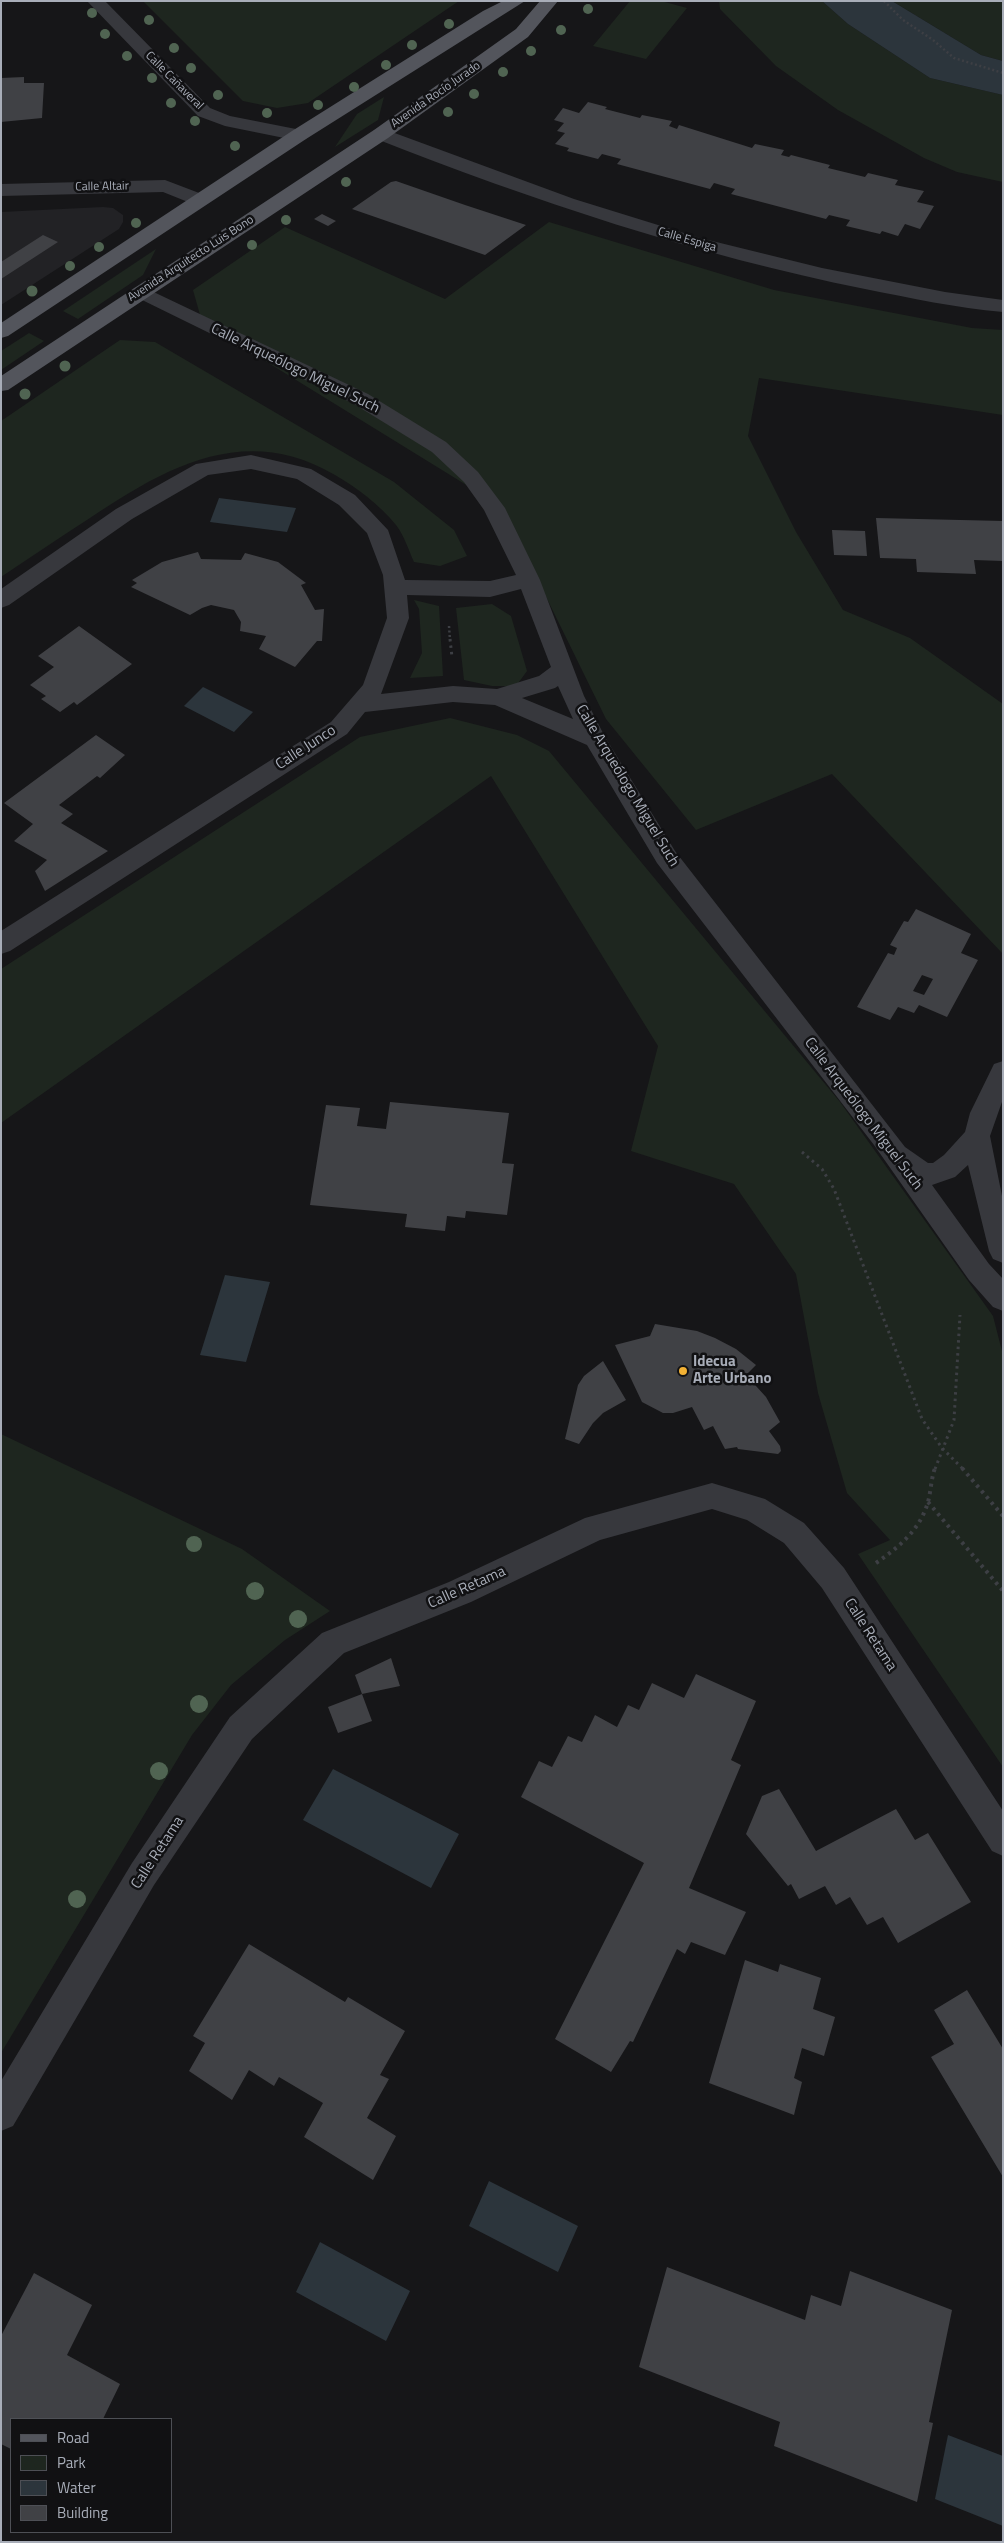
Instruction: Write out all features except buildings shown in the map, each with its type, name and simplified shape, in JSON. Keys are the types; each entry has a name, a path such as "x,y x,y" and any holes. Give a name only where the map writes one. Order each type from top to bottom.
{"main road":[{"path":"1,332 299,135 489,15 517,1"},
{"name":"Avenida Rocío Jurado","path":"445,67 515,17 526,1"},
{"name":"Avenida Rocío Jurado","path":"381,134 522,34 550,1"},
{"name":"Avenida Rocío Jurado","path":"381,134 391,105"},
{"name":"Avenida Arquitecto Luis Bono","path":"1,385 381,134"}],"street":[{"name":"Calle Cañaveral","path":"95,1 204,112 225,121 299,135"},
{"name":"Calle Espiga","path":"381,134 451,162 610,217 770,264 821,275 1003,306"},
{"name":"Calle Altair","path":"1,190 165,186 200,200"},
{"name":"Calle Arqueólogo Miguel Such","path":"141,292 361,399 439,447 471,477 494,508 529,580 573,696 595,739 666,857 893,1151 976,1267 1003,1299"},
{"name":"Calle Junco","path":"1,600 124,514 203,469 251,462 304,474 347,500 377,530 394,576 398,618 373,688 339,728 1,944"},
{"path":"396,586 445,590 490,589 529,580"},
{"path":"497,697 547,682 563,669"},
{"path":"358,705 453,694 497,697 548,717 595,739"},
{"path":"1003,1071 983,1113 977,1136 984,1184 1003,1251"},
{"path":"893,1151 923,1173 934,1174 952,1165 977,1136"},
{"name":"Calle Retama","path":"1,2114 143,1874 241,1728 333,1643 460,1592 595,1528 712,1496 755,1509 794,1532 833,1578 1003,1840"}],"path":[{"path":"884,1 903,20 933,40 954,58 1003,73"},
{"path":"449,625 452,660"},
{"path":"802,1152 822,1168 834,1189 922,1419 942,1448 976,1482 1003,1516"},
{"path":"868,1568 892,1552 918,1527 928,1502 932,1477 954,1420 961,1272 976,1267"},
{"path":"928,1502 1003,1591"}],"shaded area":[{"path":"113,208 123,215 123,222 119,229 1,305 1,212"}],"green space":[{"path":"143,1 459,1 308,103 277,108 243,101"},
{"path":"630,1 661,1 687,8 646,59 593,46"},
{"path":"719,1 822,1 848,24 930,78 1003,95 1003,182 957,172 924,158 838,110 776,66 720,9"},
{"path":"892,1 1003,1 1003,61 981,55"},
{"path":"384,97 378,120 335,147 357,114"},
{"path":"549,222 774,290 972,328 1003,330 1003,415 759,378 748,436 796,532 843,610 910,638 1003,704 1003,954 832,774 696,830 606,719 502,507 202,322 193,290 285,227 445,299"},
{"path":"156,249 143,275 78,319 63,311"},
{"path":"29,333 44,341 1,370 1,351"},
{"path":"120,340 155,342 394,482 454,530 467,556 440,566 414,562 399,529 389,517 375,503 335,475 302,460 269,452 238,452 207,458 177,468 148,482 1,577 1,421"},
{"path":"414,600 439,606 443,676 410,678 422,653 419,609"},
{"path":"492,604 511,616 527,671 516,686 492,686 464,680 456,608"},
{"path":"450,718 517,735 549,751 840,1102 993,1316 1003,1355 1003,1767 858,1554 890,1540 847,1493 818,1393 796,1274 734,1184 631,1151 658,1046 491,776 1,1123 1,969 360,737"},
{"path":"1,1434 242,1549 330,1611 285,1640 231,1685 192,1735 1,2053"}],"water":[{"path":"822,1 892,1 981,55 1003,61 1003,95 930,78 848,24"},
{"path":"219,498 296,508 287,532 210,522"},
{"path":"203,687 253,712 234,732 184,706"},
{"path":"225,1275 270,1282 246,1362 200,1355"},
{"path":"333,1769 459,1834 431,1888 303,1820"},
{"path":"489,2181 578,2226 558,2272 469,2226"},
{"path":"320,2242 410,2291 386,2341 296,2292"},
{"path":"948,2435 1003,2456 1003,2526 935,2499"}],"place":[{"name":"Idecua Arte Urbano","path":"683,1371"}]}
